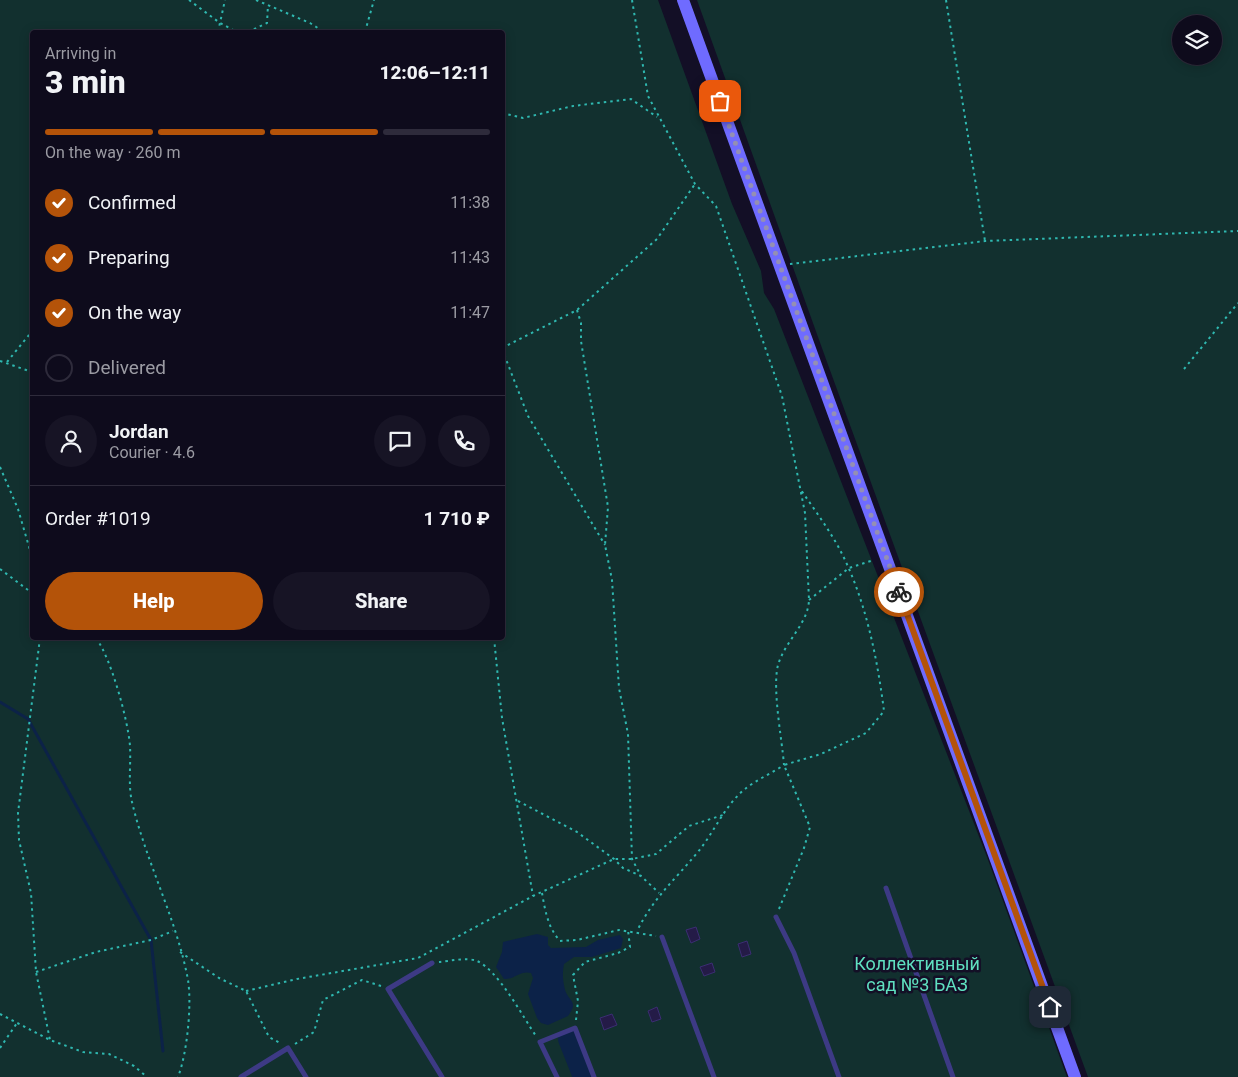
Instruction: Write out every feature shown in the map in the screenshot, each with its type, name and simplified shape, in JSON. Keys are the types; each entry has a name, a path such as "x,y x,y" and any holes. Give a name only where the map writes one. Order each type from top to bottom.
{"main road":[{"path":"683,0 1075,1077"}],"lane":[{"path":"886,888 953,1077"},
{"path":"776,917 794,953 839,1077"},
{"path":"662,937 714,1077"},
{"path":"432,963 388,989 442,1077"},
{"path":"557,1077 540,1042 575,1028 594,1077"},
{"path":"241,1077 288,1048 306,1077"}],"path":[{"path":"189,0 220,23 234,30"},
{"path":"218,30 225,0"},
{"path":"256,0 310,23 321,30"},
{"path":"366,30 374,0"},
{"path":"632,0 648,96 695,184 716,206 782,396 805,513 809,611 788,643 778,665 776,684 784,765 810,827 804,848 776,917"},
{"path":"946,0 985,241"},
{"path":"252,30 267,23 268,5"},
{"path":"505,114 523,118 573,106 631,100 659,118"},
{"path":"505,347 577,310 657,239 695,184"},
{"path":"780,265 985,241 1238,231"},
{"path":"1184,369 1238,303"},
{"path":"577,310 581,323 582,341 608,507 605,545 612,580 619,688 628,734 632,859 641,876 659,893"},
{"path":"7,362 30,332"},
{"path":"505,357 528,416 605,545"},
{"path":"0,361 30,371"},
{"path":"0,467 18,509 30,550"},
{"path":"637,931 646,911 659,893 698,852 723,815 745,789 784,765 821,754 866,733 884,711 879,671 864,612 848,568 831,534 800,488"},
{"path":"810,600 848,568 886,556"},
{"path":"0,569 30,591"},
{"path":"40,640 18,813 18,840 31,893 36,972 50,1040"},
{"path":"97,640 104,653 118,694 130,744 131,800 188,981 188,1034 185,1060 178,1077"},
{"path":"494,640 502,718 518,801 533,896"},
{"path":"518,801 577,832 614,859 623,868 641,876"},
{"path":"246,991 297,979 418,958 533,896 614,859 632,859 656,854 689,826 723,815"},
{"path":"542,892 545,912 554,934 560,941 577,940 619,930 637,931 662,937"},
{"path":"575,1028 578,1001 572,975 585,962 618,953 630,946 628,930"},
{"path":"36,972 96,952 151,940 173,931"},
{"path":"180,952 219,978 246,991 269,1037 288,1048 314,1032 323,1000 362,980 388,989"},
{"path":"432,963 459,960 477,961 496,976 540,1042"},
{"path":"0,1014 50,1040 83,1052 109,1054 134,1066 147,1077"},
{"path":"0,1048 17,1023"}],"green space":[{"name":"Коллективный сад №3 БАЗ","path":"0,0 658,0 732,204 761,271 764,293 774,309 987,857 1067,1077 0,1077"},
{"path":"697,0 1238,0 1238,1077 1088,1077"}],"water":[{"path":"537,934 548,937 548,945 551,948 586,947 598,940 620,935 623,939 621,948 592,957 574,957 564,964 564,987 573,1007 568,1016 548,1025 541,1023 537,1018 528,994 533,978 531,973 527,972 504,979 496,967 502,952 503,942"}],"building":[{"path":"696,927 700,939 691,943 686,930"},
{"path":"747,941 751,954 742,957 738,944"},
{"path":"712,963 715,972 704,976 700,967"},
{"path":"657,1007 661,1019 652,1022 648,1011"},
{"path":"612,1014 617,1025 604,1030 600,1018"}],"waterway":[{"path":"0,702 28,719 151,940 163,1051"},
{"path":"568,1039 583,1077"}],"way so far":[{"path":"720,101 899,592"}],"route":[{"path":"899,592 1050,1007"}]}
